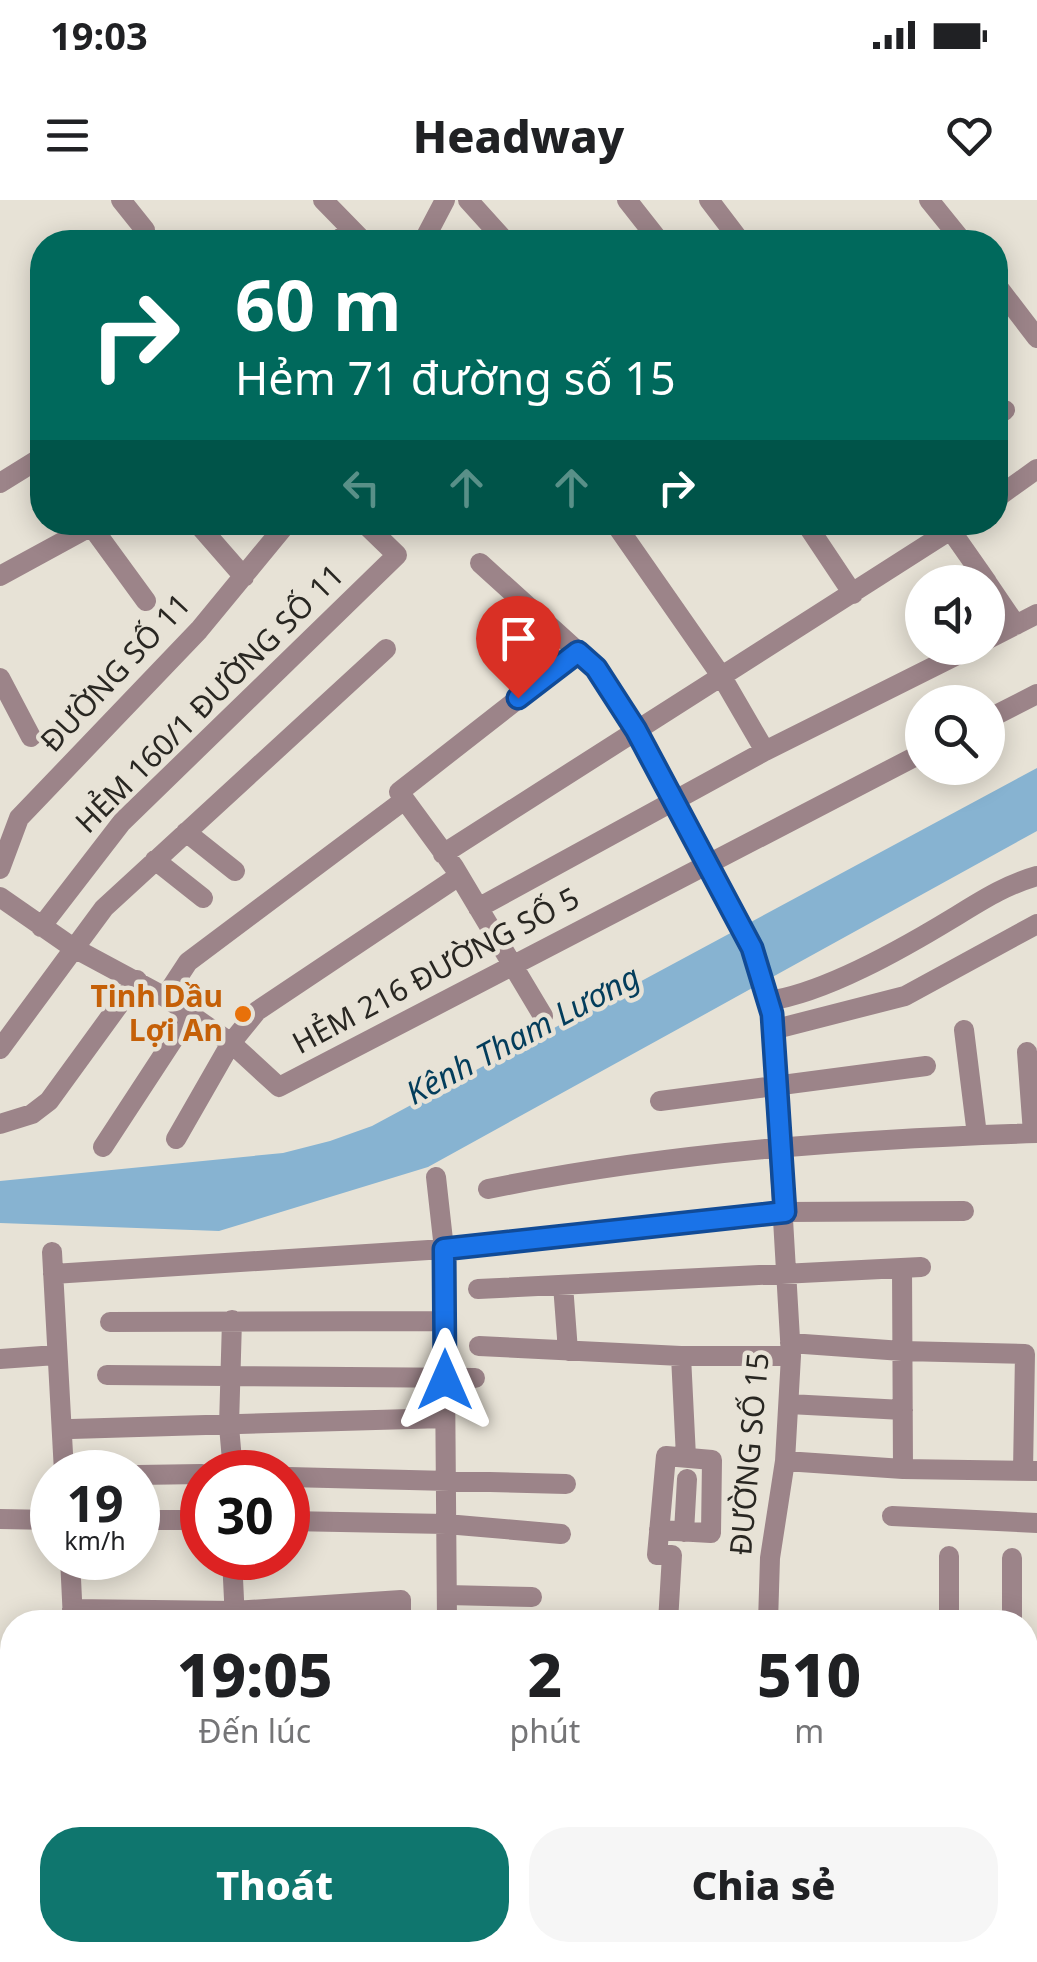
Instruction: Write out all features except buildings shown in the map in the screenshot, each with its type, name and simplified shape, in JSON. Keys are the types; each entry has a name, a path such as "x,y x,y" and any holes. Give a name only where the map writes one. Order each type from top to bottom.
{"street":[{"path":"120,200 145,230"},
{"path":"323,200 344,230"},
{"path":"429,230 445,200"},
{"path":"468,200 495,230"},
{"path":"709,200 732,230"},
{"path":"929,200 953,230"},
{"path":"624,202 649,230"},
{"path":"1008,300 1037,338"},
{"path":"0,483 30,464"},
{"path":"1008,490 1037,469"},
{"path":"0,576 77,535"},
{"path":"103,535 146,601"},
{"path":"207,535 244,577"},
{"name":"ĐƯỜNG SỐ 11","path":"0,870 5,843 19,818 199,630 278,535"},
{"name":"HẺM 160/1 ĐƯỜNG SỐ 11","path":"41,927 122,822 397,555 376,535"},
{"path":"623,535 722,677 765,751"},
{"path":"814,535 853,594"},
{"path":"444,854 853,594 939,535"},
{"path":"959,535 976,565"},
{"path":"480,564 596,668 636,730 752,948 766,997 796,997 822,988 951,920 1008,885 1037,876"},
{"path":"1005,609 1016,625"},
{"path":"1005,630 1037,614"},
{"path":"0,1049 104,908 386,649"},
{"path":"165,996 188,962 578,652"},
{"path":"478,908 765,751 937,665"},
{"path":"0,678 31,737"},
{"path":"1005,711 1037,694"},
{"name":"HẺM 216 ĐƯỜNG SỐ 5","path":"0,897 72,947 165,996 231,1043 279,1087 905,762"},
{"path":"401,796 460,876 543,1016"},
{"path":"186,832 236,872"},
{"path":"155,860 204,898"},
{"path":"176,1139 231,1043 257,1012 460,876"},
{"path":"772,1030 905,996 1037,924"},
{"path":"0,1124 32,1114 49,1100 137,980"},
{"name":"ĐƯỜNG SỐ 15","path":"766,997 772,1030 785,1212 791,1349 768,1610"},
{"path":"103,1147 190,1014"},
{"path":"964,1030 976,1135"},
{"path":"488,1189 564,1173 780,1149 1035,1133 1028,1052"},
{"path":"660,1101 926,1066"},
{"path":"436,1178 444,1249 447,1610"},
{"path":"53,1274 444,1249 785,1212 964,1211"},
{"path":"52,1252 62,1450"},
{"path":"478,1290 911,1268 902,1352 904,1468"},
{"path":"563,1285 568,1351"},
{"path":"231,1450 232,1320"},
{"path":"110,1322 445,1321"},
{"path":"479,1346 681,1356 791,1349 1025,1354 1031,1384 1030,1471 784,1461"},
{"path":"0,1360 56,1355"},
{"path":"681,1356 686,1457"},
{"path":"106,1375 475,1378"},
{"path":"789,1404 903,1410"},
{"path":"72,1429 445,1418"},
{"path":"659,1530 711,1533 712,1460 666,1456 659,1530 657,1555 672,1555 669,1610"},
{"path":"310,1477 566,1484"},
{"path":"684,1532 687,1480"},
{"path":"892,1516 1037,1524"},
{"path":"0,1519 30,1520"},
{"path":"310,1521 446,1524 561,1534"},
{"path":"948,1556 949,1610"},
{"path":"1012,1558 1012,1610"},
{"path":"71,1580 72,1610"},
{"path":"233,1580 235,1610"},
{"path":"446,1595 532,1597"},
{"path":"303,1610 401,1600 401,1610"}],"water":[{"path":"1037,768 1037,831 428,1167 219,1231 0,1223 0,1181 283,1153 372,1126"}],"place":[{"name":"Tinh Dầu Lợi An","path":"243,1014"}],"route":[{"path":"445,1380 444,1249 785,1212 772,1014 752,948 636,730 596,668 578,652 518,698"}],"water label":[{"name":"Kênh Tham Lương","path":"523,1035"}]}
